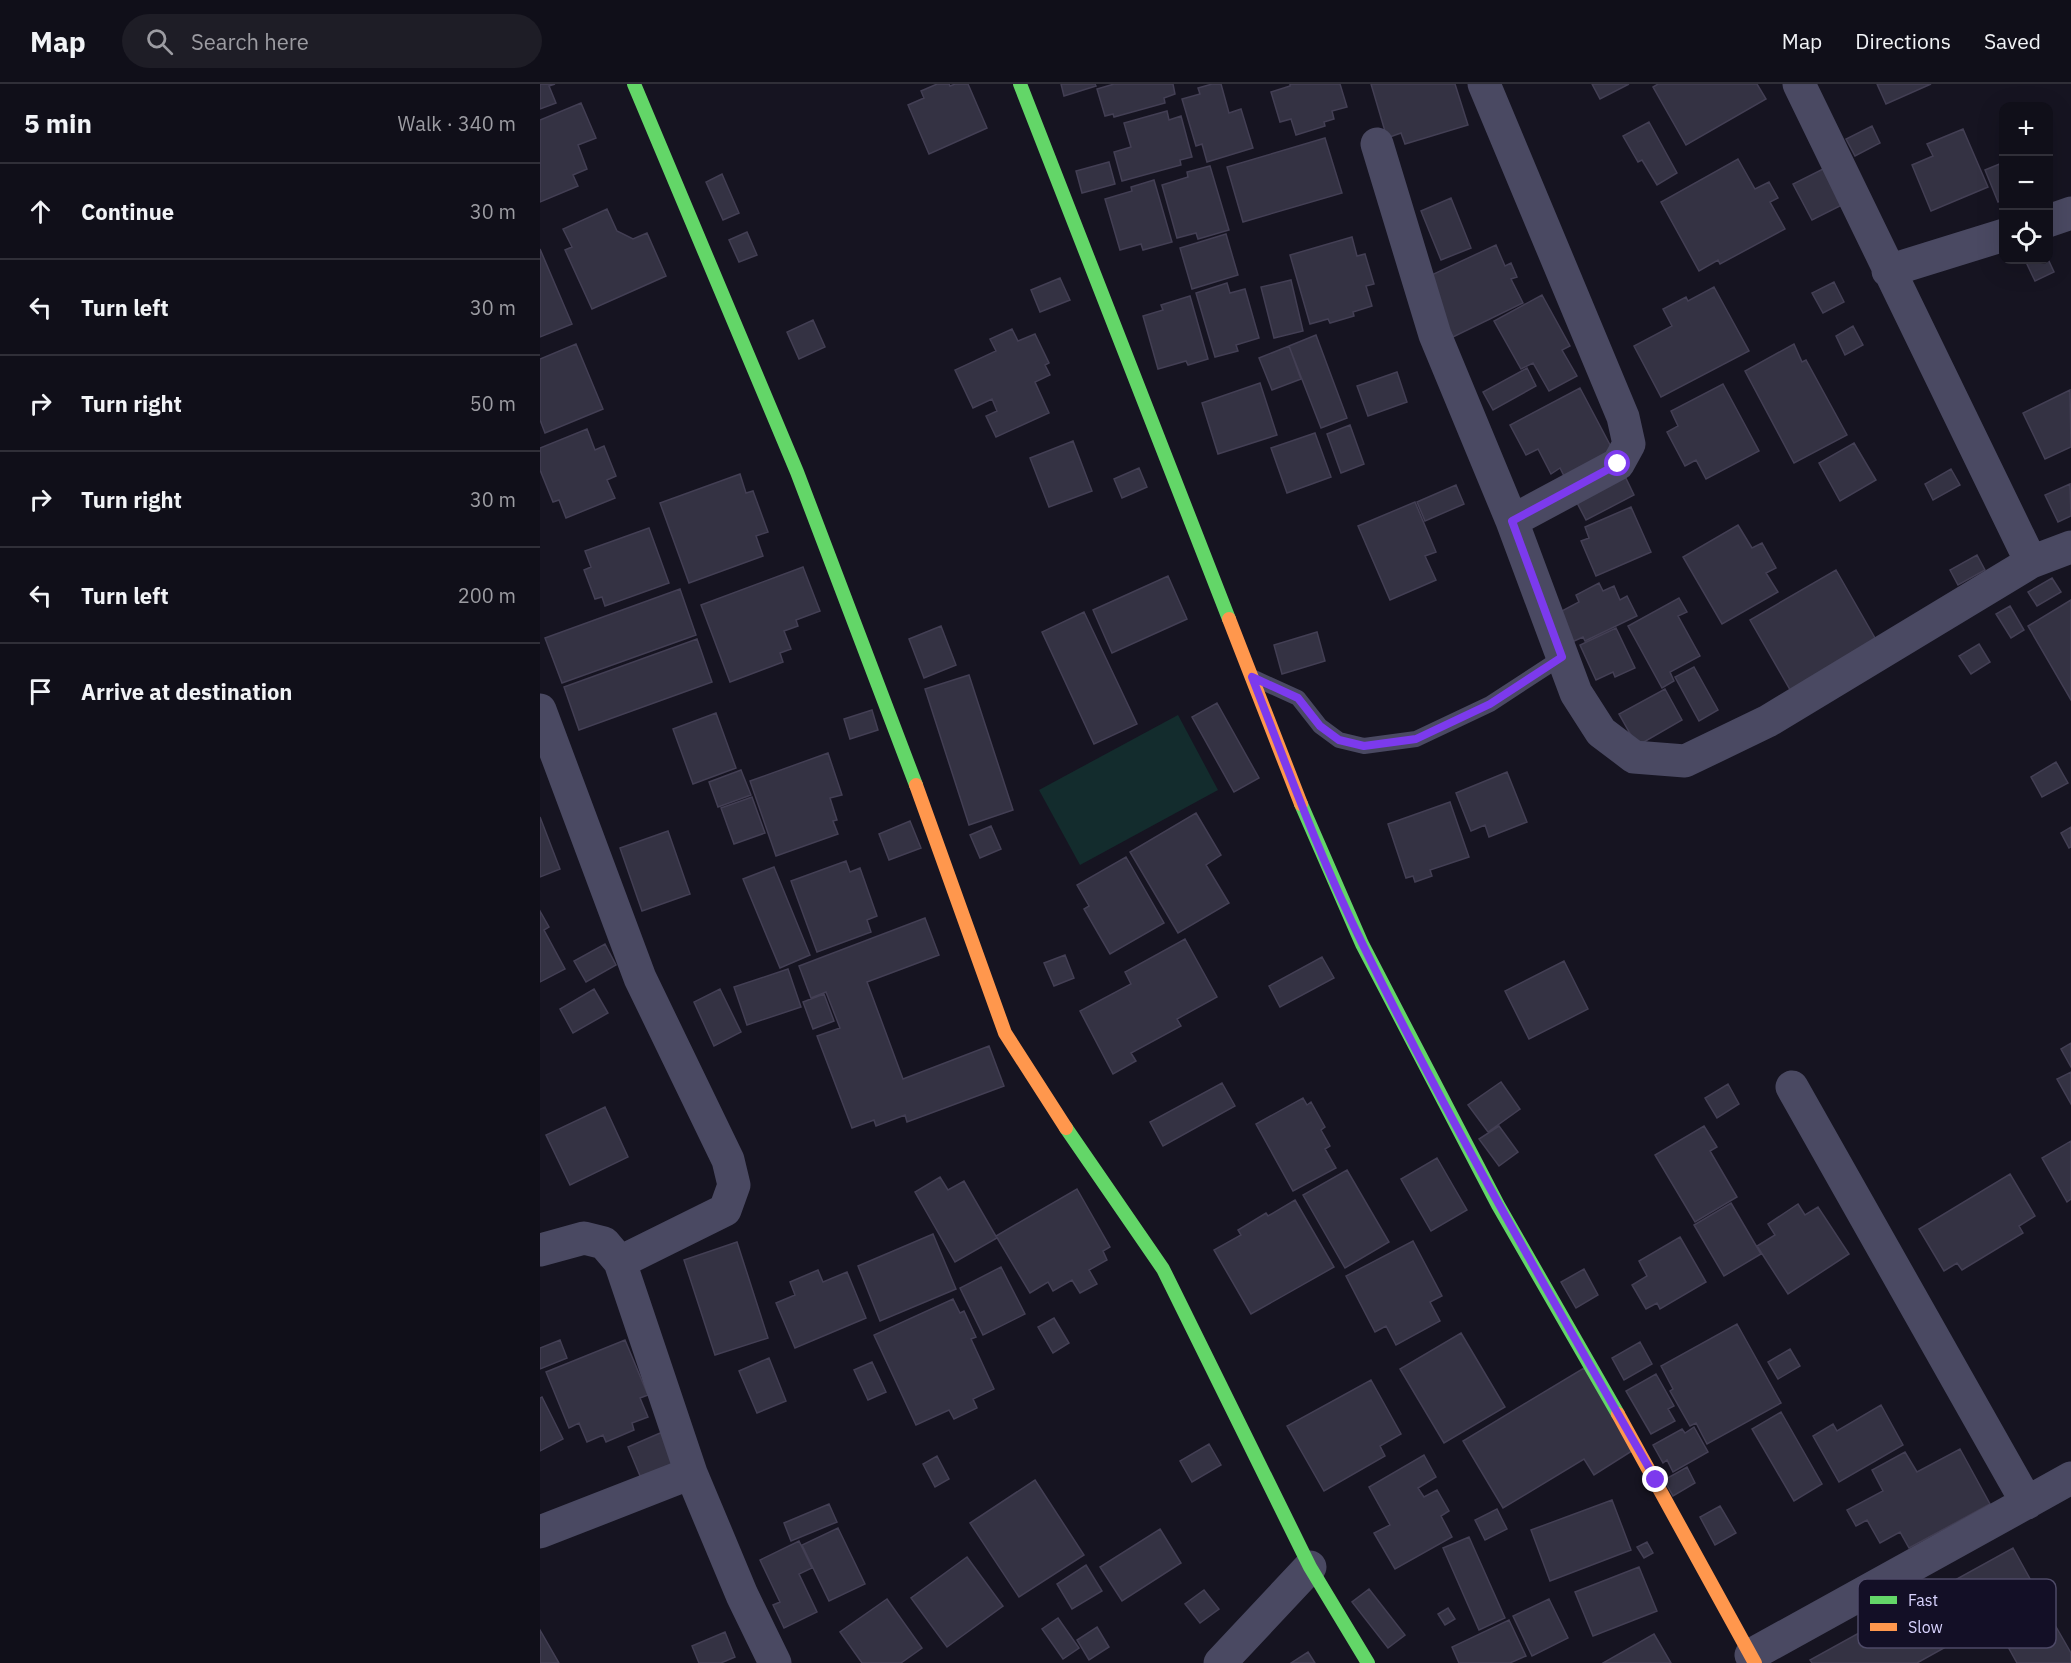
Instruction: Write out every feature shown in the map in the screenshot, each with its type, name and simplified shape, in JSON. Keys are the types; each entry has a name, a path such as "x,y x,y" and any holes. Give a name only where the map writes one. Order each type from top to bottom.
{"street":[{"path":"634,84 797,472 916,785 1005,1033 1084,1156 1163,1269 1310,1567 1368,1663"},
{"path":"1020,84 1310,826 1362,944 1498,1205 1656,1480 1753,1659 1858,1599"},
{"path":"1484,84 1623,417 1629,444 1618,464 1512,521"},
{"path":"1799,84 2031,562"},
{"path":"1377,144 1435,334 1512,521 1576,693 1601,732 1634,757 1685,761 1768,722 2031,562 2071,547"},
{"path":"2053,220 2071,213"},
{"path":"1888,271 1999,237"},
{"path":"540,710 640,978 728,1160 734,1185 725,1210 620,1262"},
{"path":"1792,1087 2028,1503"},
{"path":"540,1250 584,1238 604,1243 620,1262 691,1473 742,1595 775,1663"},
{"path":"540,1532 691,1473"},
{"path":"1894,1579 2071,1478"},
{"path":"1220,1663 1310,1567"}],"lane":[{"path":"1252,677 1298,698 1320,726 1339,740 1364,746 1416,739 1490,704 1562,657"}],"green space":[{"path":"1178,715 1218,790 1080,865 1039,790"}],"building":[{"path":"540,84 555,84 549,86 556,103 540,109"},
{"path":"937,84 949,84 950,86 968,84 987,128 929,154 908,105 924,98 921,91"},
{"path":"1061,84 1095,84 1096,86 1064,96"},
{"path":"1114,84 1173,84 1175,94 1164,98 1165,103 1114,117 1113,114 1105,116 1097,89"},
{"path":"1221,84 1229,113 1241,109 1253,148 1207,162 1202,144 1196,146 1182,99 1200,94 1198,88"},
{"path":"1290,84 1340,84 1347,107 1332,111 1334,119 1324,122 1325,126 1296,135 1291,119 1280,122 1271,92 1290,86"},
{"path":"1371,84 1455,84 1468,125 1405,144 1401,133 1387,138"},
{"path":"1592,84 1629,84 1600,99"},
{"path":"1658,84 1757,84 1766,99 1686,145 1653,87"},
{"path":"1877,84 1931,84 1886,104"},
{"path":"581,103 596,138 578,145 587,169 573,175 578,186 540,202 540,120"},
{"path":"1167,111 1169,120 1181,116 1192,157 1180,160 1181,165 1122,181 1114,152 1131,147 1124,123"},
{"path":"1649,122 1677,173 1657,185 1642,160 1638,162 1623,136"},
{"path":"1872,126 1880,143 1855,156 1846,139"},
{"path":"1963,129 1988,187 1931,211 1912,165 1933,156 1927,144"},
{"path":"1325,138 1342,193 1243,222 1227,167"},
{"path":"1738,159 1755,189 1769,182 1778,198 1770,202 1785,229 1720,264 1718,260 1699,271 1661,202"},
{"path":"1109,162 1115,184 1082,193 1076,171"},
{"path":"1999,164 1998,202 1985,170"},
{"path":"1210,166 1229,230 1198,239 1196,233 1177,238 1162,185 1188,177 1187,172"},
{"path":"1825,168 1844,204 1812,220 1793,184"},
{"path":"722,174 739,213 723,220 706,182"},
{"path":"1154,180 1172,242 1143,250 1141,244 1120,250 1105,199 1132,191 1131,187"},
{"path":"1451,198 1471,248 1441,260 1421,211"},
{"path":"607,209 617,231 633,239 647,233 666,276 592,309 565,250 572,247 563,229"},
{"path":"747,232 757,255 739,262 729,240"},
{"path":"1226,234 1238,275 1192,289 1180,248"},
{"path":"1352,237 1357,256 1365,254 1374,284 1366,286 1372,306 1353,312 1354,316 1330,323 1328,319 1310,324 1290,255"},
{"path":"1496,245 1505,266 1511,263 1517,277 1511,279 1523,303 1453,337 1425,278"},
{"path":"540,249 572,324 540,337"},
{"path":"2027,264 2050,264 2054,272 2035,281"},
{"path":"1060,278 1070,300 1040,312 1031,290"},
{"path":"1291,280 1303,331 1274,338 1261,287"},
{"path":"1834,282 1844,302 1823,313 1812,293"},
{"path":"1227,283 1230,293 1245,289 1259,338 1236,345 1238,351 1215,357 1196,293"},
{"path":"1714,287 1749,351 1661,397 1634,346 1672,326 1663,309 1686,297 1688,301"},
{"path":"1542,295 1570,346 1562,350 1577,376 1549,391 1533,363 1521,369 1494,321"},
{"path":"1190,296 1208,359 1188,365 1186,361 1158,369 1143,316 1163,310 1161,305"},
{"path":"813,320 825,347 799,359 787,332"},
{"path":"1853,326 1863,345 1845,355 1836,336"},
{"path":"1012,329 1018,341 1035,334 1049,363 1045,365 1050,375 1035,382 1049,413 996,437 986,416 997,411 992,399 973,408 955,370 996,351 990,339"},
{"path":"1316,335 1347,418 1321,428 1289,346"},
{"path":"576,344 603,409 545,433 540,420 540,359"},
{"path":"1794,344 1802,362 1806,360 1847,435 1794,463 1745,371"},
{"path":"1289,346 1301,379 1272,390 1259,358"},
{"path":"1527,368 1536,386 1493,410 1483,392"},
{"path":"1397,372 1407,402 1368,416 1357,386"},
{"path":"1260,383 1277,435 1218,454 1202,403"},
{"path":"1723,384 1759,451 1706,479 1696,460 1685,466 1667,432 1678,426 1671,411"},
{"path":"1580,388 1618,460 1569,486 1560,468 1551,474 1538,449 1526,455 1510,425"},
{"path":"2070,390 2071,447 2045,459 2023,413"},
{"path":"1350,425 1364,464 1341,473 1327,434"},
{"path":"587,429 595,450 604,446 616,476 607,480 615,498 566,518 559,500 553,502 540,470 540,448"},
{"path":"1315,433 1331,477 1287,493 1271,448"},
{"path":"1073,441 1092,491 1049,507 1030,458"},
{"path":"1854,443 1876,480 1840,501 1819,463"},
{"path":"1139,468 1147,487 1122,498 1114,479"},
{"path":"1951,469 1960,485 1933,500 1925,484"},
{"path":"1623,472 1634,495 1586,520 1574,497"},
{"path":"740,474 746,493 753,491 768,532 756,536 763,556 689,583 660,503"},
{"path":"2070,484 2071,516 2058,522 2045,495"},
{"path":"1456,485 1464,504 1425,521 1417,502"},
{"path":"1415,502 1436,552 1425,556 1436,580 1390,600 1358,526"},
{"path":"1631,507 1651,552 1596,576 1581,541 1589,538 1585,527"},
{"path":"1738,525 1752,548 1762,543 1776,568 1766,573 1778,592 1722,624 1683,557"},
{"path":"649,528 669,583 605,606 602,597 595,599 584,570 591,567 585,551"},
{"path":"1977,555 1985,570 1958,585 1950,570"},
{"path":"803,567 820,611 796,620 798,626 784,631 791,649 780,653 783,662 730,682 701,605"},
{"path":"1836,570 1879,645 1793,695 1750,620"},
{"path":"1168,576 1187,619 1112,653 1093,610"},
{"path":"2052,578 2061,592 2037,606 2028,592"},
{"path":"1599,583 1603,591 1614,586 1620,600 1627,596 1637,616 1585,641 1583,637 1572,642 1558,613 1579,602 1576,595"},
{"path":"680,589 696,635 562,683 545,638"},
{"path":"1679,598 1687,612 1678,616 1700,656 1670,672 1674,681 1662,688 1628,626"},
{"path":"2071,600 2071,700 2028,626"},
{"path":"2010,606 2024,630 2011,638 1996,614"},
{"path":"1084,612 1137,724 1094,744 1042,632"},
{"path":"941,626 956,665 924,678 909,639"},
{"path":"1616,628 1635,668 1615,677 1613,672 1596,680 1580,645"},
{"path":"1317,632 1325,661 1282,674 1274,645"},
{"path":"697,639 712,682 579,730 564,687"},
{"path":"1979,644 1990,662 1971,674 1959,656"},
{"path":"1694,667 1718,710 1699,721 1675,677"},
{"path":"969,675 1013,810 969,825 925,689"},
{"path":"1665,689 1682,720 1637,746 1619,714"},
{"path":"1217,703 1259,778 1234,792 1192,717"},
{"path":"872,710 878,730 850,739 844,719"},
{"path":"716,713 736,768 693,784 673,729"},
{"path":"828,753 842,795 830,798 837,820 833,821 838,834 776,856 750,781"},
{"path":"2056,762 2068,783 2042,797 2031,777"},
{"path":"741,770 751,795 718,807 709,782"},
{"path":"1507,772 1527,822 1489,837 1485,825 1471,831 1456,793"},
{"path":"752,797 765,833 734,844 721,808"},
{"path":"1450,802 1469,857 1430,870 1432,876 1415,882 1413,876 1406,878 1388,824"},
{"path":"1196,813 1221,855 1206,865 1229,903 1178,933 1130,852"},
{"path":"540,817 560,869 540,877"},
{"path":"910,821 921,848 889,860 879,834"},
{"path":"991,826 1001,849 980,858 970,835"},
{"path":"2071,827 2071,847 2069,848 2061,833"},
{"path":"668,831 690,894 642,911 620,848"},
{"path":"1126,857 1164,923 1110,954 1084,909 1089,906 1077,885"},
{"path":"846,861 850,872 860,868 877,916 867,920 871,932 817,952 791,881"},
{"path":"774,867 810,955 780,968 743,879"},
{"path":"540,911 549,927 544,930 565,969 540,982"},
{"path":"925,918 939,955 867,982 903,1079 989,1046 1004,1086 907,1122 905,1115 876,1126 874,1120 852,1128 817,1036 840,1028 826,992 811,998 799,966"},
{"path":"1185,939 1217,997 1177,1019 1181,1026 1131,1053 1136,1061 1113,1074 1080,1011 1131,984 1125,972"},
{"path":"605,944 616,965 586,982 574,961"},
{"path":"1065,955 1074,978 1054,986 1044,963"},
{"path":"1322,957 1334,978 1280,1007 1269,986"},
{"path":"1564,961 1588,1009 1529,1039 1505,991"},
{"path":"788,969 801,1007 747,1025 734,987"},
{"path":"594,989 608,1013 573,1033 560,1009"},
{"path":"720,989 741,1032 714,1046 694,1002"},
{"path":"824,994 834,1021 813,1029 803,1002"},
{"path":"2071,1043 2071,1067 2061,1049"},
{"path":"2071,1072 2071,1104 2057,1079"},
{"path":"1501,1082 1520,1109 1488,1132 1468,1105"},
{"path":"1222,1083 1235,1106 1163,1146 1150,1122"},
{"path":"1728,1084 1739,1104 1717,1118 1705,1098"},
{"path":"1303,1098 1307,1105 1311,1102 1325,1127 1321,1130 1330,1146 1325,1149 1336,1168 1293,1191 1256,1124"},
{"path":"605,1107 628,1157 570,1185 546,1135"},
{"path":"1499,1126 1518,1152 1499,1166 1479,1139"},
{"path":"1704,1126 1717,1147 1710,1151 1737,1197 1695,1222 1655,1155"},
{"path":"2071,1141 2071,1199 2067,1202 2042,1158"},
{"path":"1437,1158 1467,1210 1431,1231 1401,1179"},
{"path":"1347,1170 1389,1242 1345,1268 1303,1195"},
{"path":"2010,1174 2035,1216 2019,1226 2023,1233 1962,1270 1957,1263 1944,1271 1919,1229"},
{"path":"940,1177 948,1190 964,1181 997,1238 955,1262 915,1192"},
{"path":"1077,1189 1110,1247 1103,1251 1107,1260 1089,1270 1097,1284 1080,1293 1072,1280 1053,1291 1048,1282 1030,1293 996,1236"},
{"path":"1295,1200 1334,1267 1251,1314 1214,1250 1241,1235 1238,1230 1266,1213 1268,1216"},
{"path":"1731,1203 1761,1254 1724,1276 1694,1225"},
{"path":"1798,1204 1805,1215 1818,1207 1849,1254 1788,1294 1757,1246 1775,1235 1768,1224"},
{"path":"933,1234 956,1289 880,1321 858,1266"},
{"path":"1680,1237 1706,1282 1660,1309 1657,1303 1646,1309 1632,1285 1647,1276 1639,1261"},
{"path":"1413,1241 1442,1296 1430,1302 1440,1321 1396,1345 1386,1326 1375,1332 1346,1276"},
{"path":"737,1242 768,1338 715,1355 684,1260"},
{"path":"1001,1267 1025,1314 983,1335 960,1288"},
{"path":"1584,1269 1598,1295 1576,1308 1561,1282"},
{"path":"818,1270 823,1282 847,1272 866,1318 795,1348 776,1303 795,1295 790,1282"},
{"path":"953,1299 960,1313 964,1311 976,1337 971,1339 994,1389 973,1399 977,1408 954,1419 949,1410 916,1425 874,1335"},
{"path":"1054,1318 1069,1343 1053,1353 1038,1327"},
{"path":"1737,1324 1781,1403 1707,1444 1696,1423 1690,1426 1670,1391 1673,1389 1661,1366"},
{"path":"1461,1333 1505,1407 1444,1443 1400,1369"},
{"path":"560,1340 567,1358 540,1369 540,1348"},
{"path":"625,1340 648,1395 640,1398 648,1417 632,1423 634,1430 606,1442 603,1435 587,1442 579,1423 569,1428 546,1372"},
{"path":"1640,1342 1652,1364 1624,1380 1612,1358"},
{"path":"1790,1349 1800,1366 1778,1379 1768,1362"},
{"path":"769,1358 786,1401 757,1413 739,1371"},
{"path":"872,1362 886,1392 868,1400 854,1370"},
{"path":"1584,1368 1635,1449 1594,1475 1584,1459 1503,1508 1463,1441"},
{"path":"1656,1374 1674,1406 1668,1409 1675,1421 1651,1434 1626,1391"},
{"path":"1371,1380 1401,1434 1380,1446 1385,1456 1324,1491 1287,1426"},
{"path":"542,1397 563,1439 540,1451 540,1398"},
{"path":"1881,1405 1903,1445 1839,1482 1813,1436 1833,1424 1837,1431"},
{"path":"1781,1412 1822,1484 1794,1501 1752,1429"},
{"path":"1694,1427 1708,1452 1673,1472 1667,1460 1663,1463 1653,1445 1682,1429 1685,1433"},
{"path":"667,1430 683,1466 643,1483 628,1447"},
{"path":"1209,1444 1221,1465 1192,1482 1180,1461"},
{"path":"1960,1449 1990,1504 1909,1548 1900,1532 1880,1543 1867,1520 1856,1526 1847,1510 1883,1491 1872,1470 1905,1452 1917,1472"},
{"path":"1424,1455 1436,1477 1418,1488 1424,1497 1437,1490 1449,1511 1441,1516 1452,1537 1395,1569 1374,1533 1390,1525 1369,1487"},
{"path":"937,1456 949,1479 935,1487 923,1464"},
{"path":"1687,1467 1695,1483 1673,1496 1664,1480"},
{"path":"1035,1480 1084,1555 1019,1597 970,1523"},
{"path":"1612,1500 1631,1550 1550,1581 1531,1530"},
{"path":"829,1504 837,1522 791,1541 784,1523"},
{"path":"1720,1506 1736,1533 1715,1545 1700,1517"},
{"path":"1497,1509 1507,1529 1485,1540 1475,1520"},
{"path":"838,1528 865,1584 829,1601 802,1545"},
{"path":"1160,1529 1181,1563 1122,1601 1100,1567"},
{"path":"1469,1537 1505,1618 1479,1630 1443,1548"},
{"path":"799,1541 812,1568 799,1574 817,1612 784,1628 773,1605 780,1602 760,1560"},
{"path":"1647,1542 1653,1553 1644,1558 1637,1547"},
{"path":"2013,1548 2030,1579 1957,1579"},
{"path":"967,1557 1003,1606 947,1647 911,1598"},
{"path":"1086,1565 1102,1591 1072,1609 1057,1584"},
{"path":"1639,1567 1657,1611 1593,1636 1575,1592"},
{"path":"1369,1589 1405,1635 1388,1648 1352,1602"},
{"path":"1204,1590 1219,1609 1200,1623 1185,1604"},
{"path":"887,1599 922,1648 901,1663 862,1663 840,1632"},
{"path":"1549,1599 1568,1638 1532,1656 1513,1616"},
{"path":"1448,1608 1455,1619 1445,1625 1438,1614"},
{"path":"1058,1618 1079,1648 1063,1659 1042,1629"},
{"path":"1509,1620 1526,1656 1510,1663 1459,1663 1452,1647"},
{"path":"1097,1627 1109,1647 1089,1660 1077,1640"},
{"path":"2056,1627 2071,1653 2071,1663 2017,1663 2009,1648 2056,1648"},
{"path":"540,1630 559,1663 540,1663"},
{"path":"725,1632 735,1657 721,1663 699,1663 692,1646"},
{"path":"1654,1634 1671,1663 1603,1663"},
{"path":"1858,1634 1858,1648 1944,1648 1917,1663 1812,1663 1810,1660"},
{"path":"1308,1652 1315,1663 1291,1663"}],"traffic: fast":[{"path":"634,84 797,472 916,785"},
{"path":"1020,84 1229,619"},
{"path":"1301,804 1362,944 1498,1205 1618,1414"},
{"path":"1066,1128 1163,1269 1310,1567 1368,1663"}],"traffic: slow":[{"path":"1229,619 1301,804"},
{"path":"916,785 1005,1033 1066,1128"},
{"path":"1618,1414 1755,1663"}],"route":[{"path":"1618,464 1512,521 1562,657 1490,704 1416,739 1364,746 1339,740 1320,726 1298,698 1252,677 1310,826 1362,944 1498,1205 1656,1480"}]}
